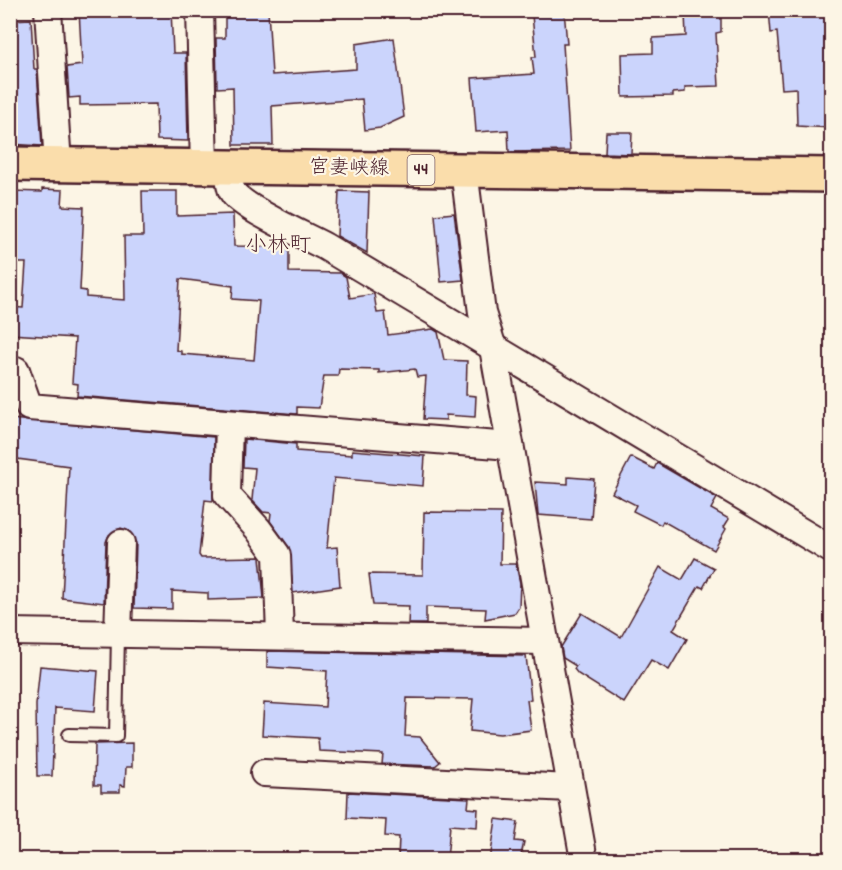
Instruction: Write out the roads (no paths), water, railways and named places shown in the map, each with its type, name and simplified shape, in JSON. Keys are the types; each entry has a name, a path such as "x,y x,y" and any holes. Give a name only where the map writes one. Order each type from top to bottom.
{"main road":[{"name":"宮妻峡線","path":"10,164 831,175"}],"street":[{"path":"48,10 58,165"},
{"path":"200,10 218,167 230,183 233,194 250,207 324,246 831,550"},
{"path":"464,170 482,313 493,348 584,860"},
{"path":"10,370 16,370 29,406 510,446"},
{"path":"229,424 227,495 258,529 276,555 280,635"},
{"path":"118,634 121,543"},
{"path":"10,632 544,641"},
{"path":"264,773 570,788"}],"lane":[{"path":"69,735 116,736 118,634"}],"district":[{"name":"小林町","path":"278,246"}]}
